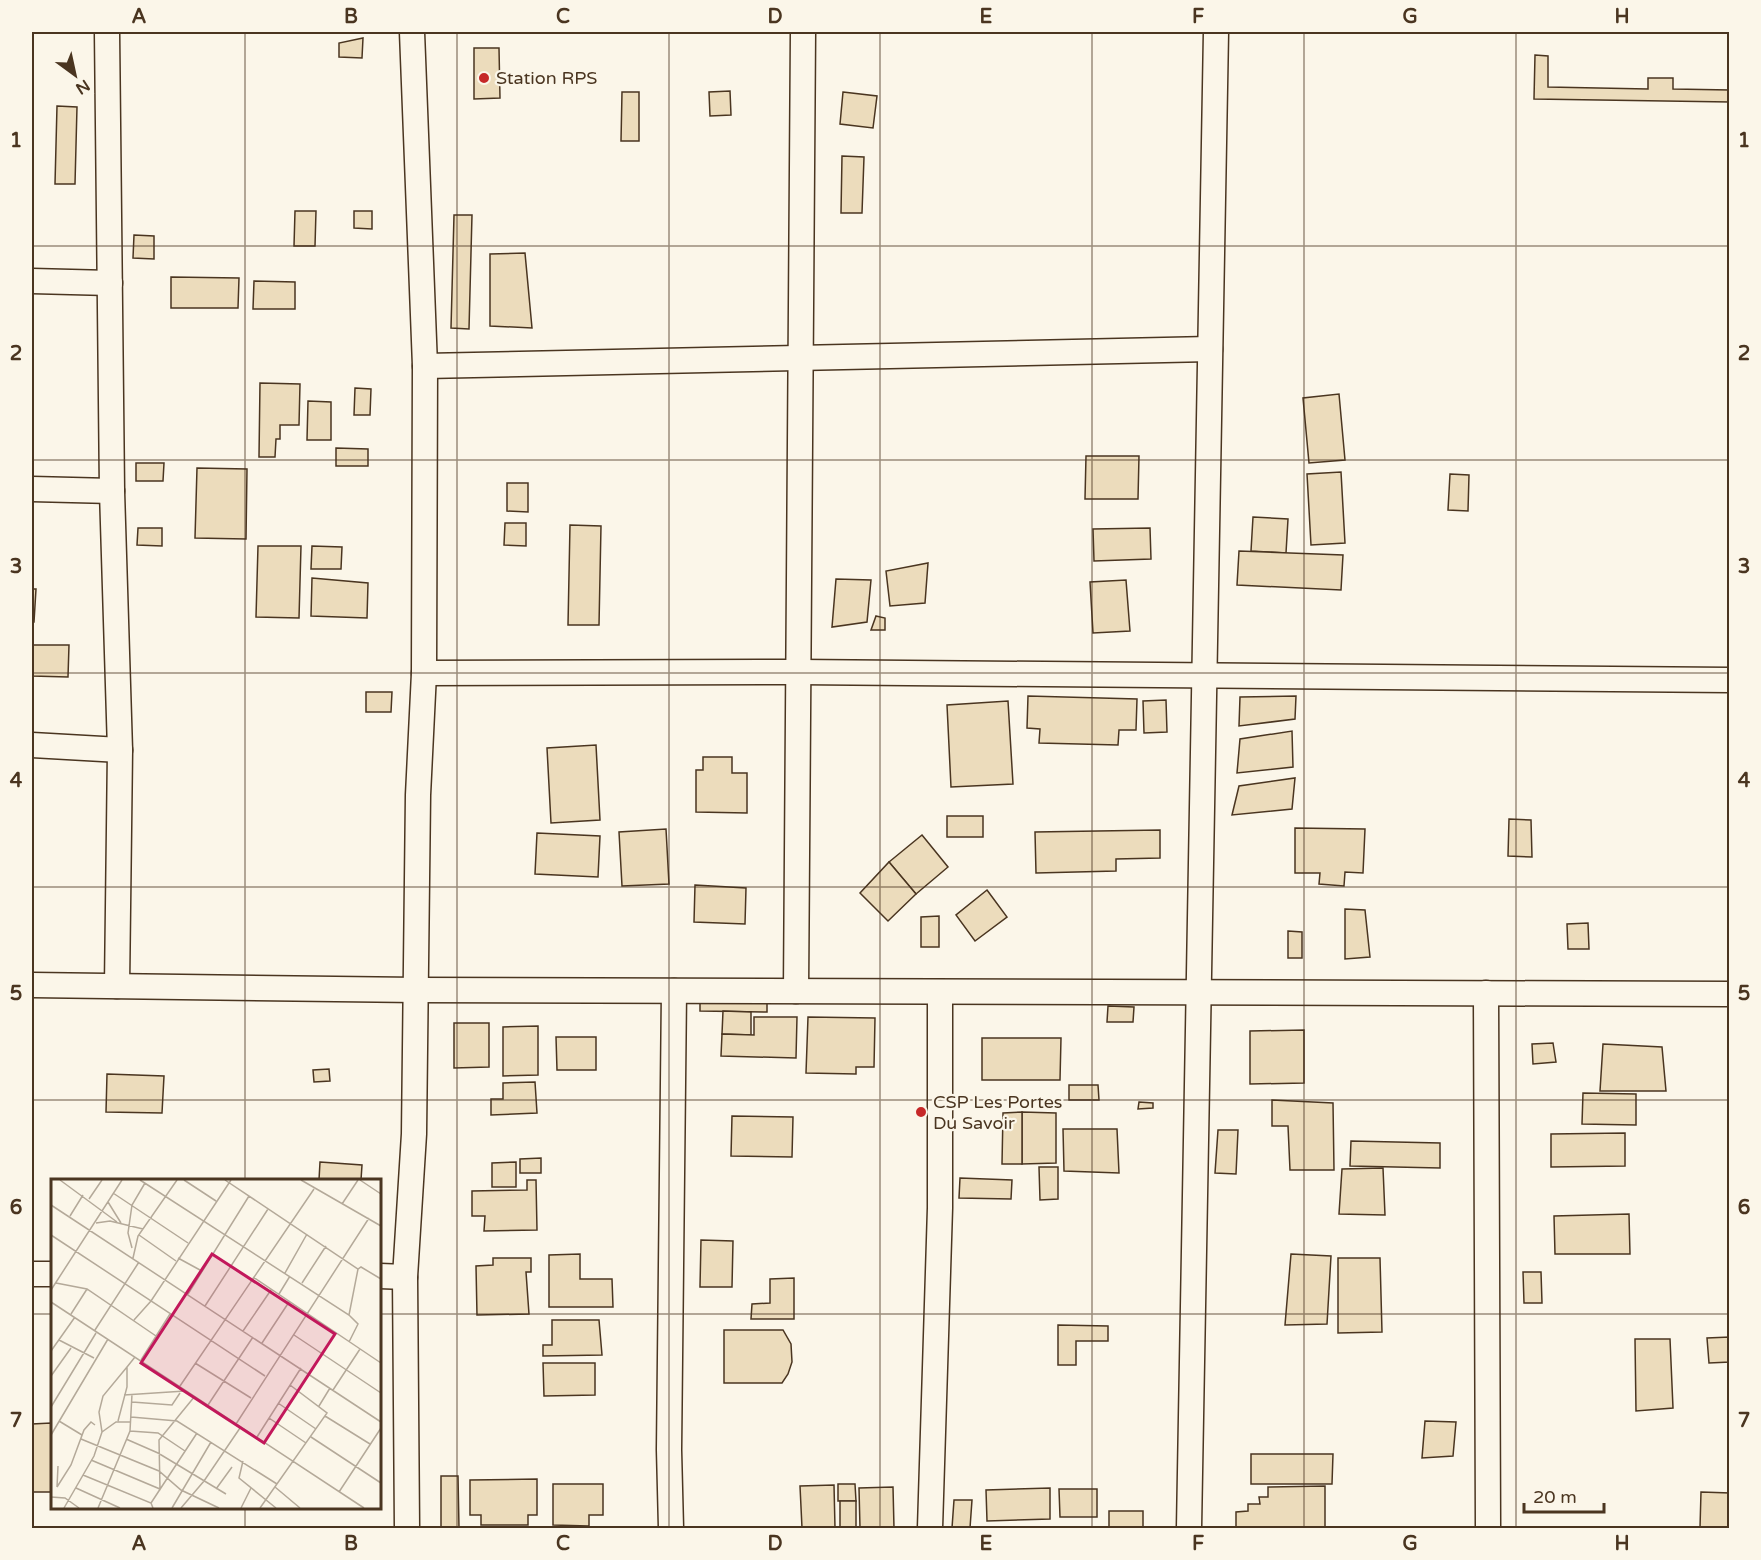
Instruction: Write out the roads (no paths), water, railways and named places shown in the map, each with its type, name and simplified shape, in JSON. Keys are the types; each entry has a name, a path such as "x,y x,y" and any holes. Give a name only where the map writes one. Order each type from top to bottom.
{"street":[{"path":"106,32 112,491 120,750 117,986"},
{"path":"407,1528 405,1277 414,1134 418,795 424,673 425,366 412,32"},
{"path":"796,991 803,32"},
{"path":"1189,1528 1216,32"},
{"path":"32,281 110,283"},
{"path":"425,366 1210,349"},
{"path":"32,489 112,491"},
{"path":"424,673 798,672 1730,680"},
{"path":"32,745 120,750"},
{"path":"32,985 417,990 1730,994"},
{"path":"672,1528 669,1450 675,991"},
{"path":"930,1528 939,1208 940,992"},
{"path":"1486,993 1488,1528"},
{"path":"32,1274 51,1274"},
{"path":"381,1276 405,1277"}],"place":[{"name":"Station RPS","path":"484,78"},
{"name":"CSP Les Portes Du Savoir","path":"921,1112"}]}
